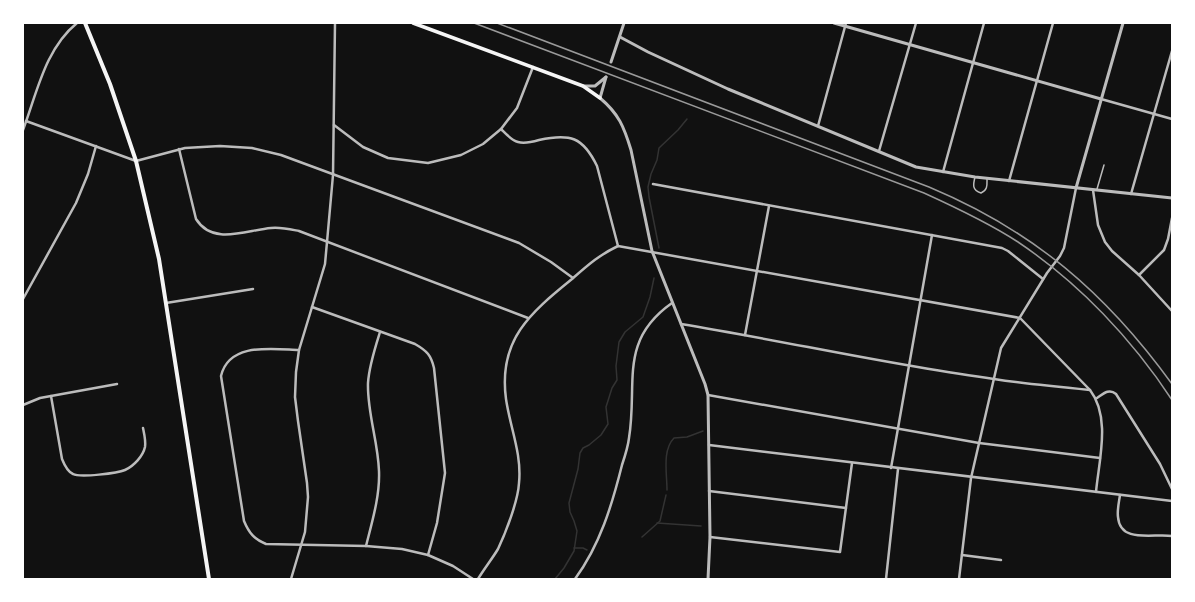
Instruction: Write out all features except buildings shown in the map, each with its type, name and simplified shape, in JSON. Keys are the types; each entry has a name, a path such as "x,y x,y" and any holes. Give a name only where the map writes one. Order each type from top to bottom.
{"highway":[{"path":"85,23 110,84 136,161 159,259 209,579"}],"main road":[{"path":"413,23 584,86 600,98"}],"street":[{"path":"23,130 45,67 66,31 77,23"},
{"path":"291,579 307,523 307,483 295,397 296,372 299,350 325,264 328,242 333,175 335,23"},
{"path":"611,62 624,23"},
{"path":"834,23 846,25 1172,119"},
{"path":"879,151 916,23"},
{"path":"943,173 984,23"},
{"path":"1009,181 1053,23"},
{"path":"959,579 971,478 1001,348 1043,279 1064,248 1076,188 1123,23"},
{"path":"818,126 846,25"},
{"path":"620,36 648,52 728,89 879,151 916,168 943,173 1009,181 1172,198"},
{"path":"1131,194 1172,51"},
{"path":"334,125 363,147 388,158 428,163 461,155 483,144 501,129 517,108 533,67"},
{"path":"584,86 595,86 606,77 600,98 611,107 626,134 631,150 652,251 680,324 706,384 708,395 710,537 708,579"},
{"path":"26,121 136,161 179,149 220,146 252,148 282,155 519,243 551,262 573,278"},
{"path":"501,129 510,138 517,142 526,143 564,136 575,139 583,146 592,156 597,166 618,246"},
{"path":"23,299 76,203 88,174 96,146"},
{"path":"179,149 196,219 200,226 208,232 226,235 270,228 285,228 328,242 528,318"},
{"path":"653,184 1002,248 1008,251 1043,279"},
{"path":"1095,190 1098,224 1105,242 1112,252 1139,275 1172,312"},
{"path":"745,334 770,206"},
{"path":"1139,275 1164,250 1168,239 1172,218"},
{"path":"891,468 932,235"},
{"path":"478,579 498,549 516,500 519,482 516,443 506,398 506,364 511,345 528,318 542,304 603,253 618,246 1020,318 1097,398 1102,421 1096,492"},
{"path":"166,303 253,289"},
{"path":"575,579 595,544 610,511 615,494 629,438 632,409 632,382 636,350 647,325 658,312 672,303"},
{"path":"312,307 415,344 425,350 432,358 445,473 437,523 428,555"},
{"path":"680,324 745,334 994,380 1090,390"},
{"path":"366,546 378,494 379,472 368,383 380,332"},
{"path":"299,350 265,348 239,353 230,358 221,376 244,521 253,537 266,544 366,546 402,549 428,555 453,566 473,579"},
{"path":"23,405 40,398 118,384"},
{"path":"1097,398 1107,392 1113,392 1116,394 1160,464 1172,489"},
{"path":"708,395 979,443 1100,458"},
{"path":"51,396 62,459 72,474 83,477 124,470 133,465 140,458 145,447 143,428"},
{"path":"708,445 971,478 1172,501"},
{"path":"710,537 840,552 852,463"},
{"path":"886,579 898,469"},
{"path":"709,491 846,508"},
{"path":"1120,495 1117,515 1123,530 1135,535 1172,536"},
{"path":"962,555 1001,560"}],"lane":[{"path":"1095,190 1104,165"},
{"path":"976,177 973,185 974,189 981,193 985,192 987,188 987,178"}],"waterway":[{"path":"659,248 648,187 651,174 657,160 659,148 687,119"},
{"path":"555,579 564,568 574,551 577,531 570,512 569,503 578,469 580,453 583,448 601,435 608,424 606,407 612,388 617,380 616,366 619,342 625,332 643,317 650,297 654,278"},
{"path":"667,490 666,462 670,443 674,438 687,437 703,431"},
{"path":"642,537 660,521 666,495"},
{"path":"657,523 701,526"},
{"path":"574,548 583,548 587,550"}],"railway":[{"path":"474,23 924,193 984,222 1018,242 1062,275 1083,294 1140,355 1172,400"},
{"path":"497,23 929,187 967,204 1035,245 1094,293 1147,351 1172,384"}]}
